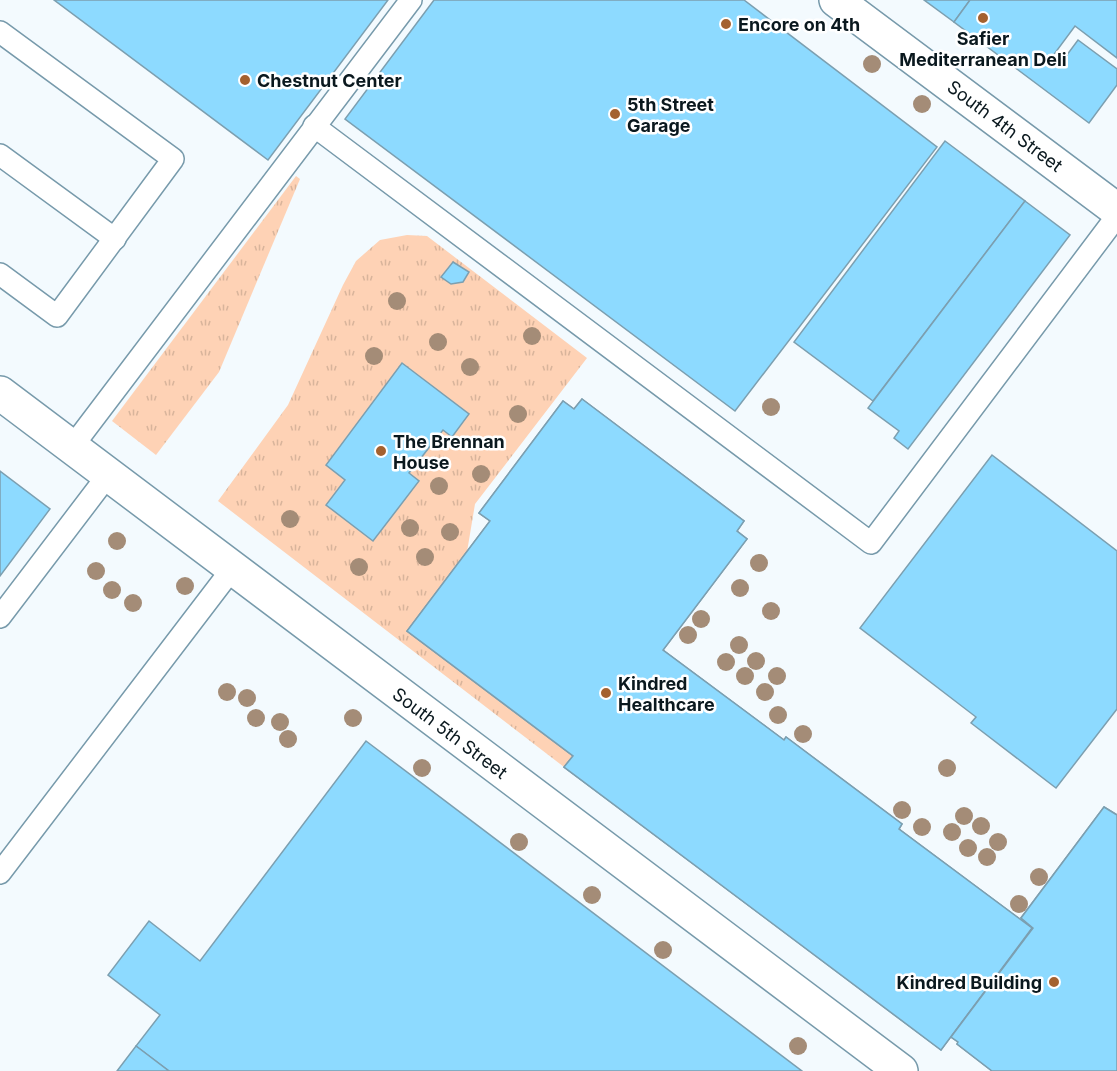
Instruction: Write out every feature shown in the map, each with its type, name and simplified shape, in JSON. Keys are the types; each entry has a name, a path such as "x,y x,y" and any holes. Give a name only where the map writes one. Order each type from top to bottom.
{"street":[{"name":"South 4th Street","path":"836,0 1117,210"},
{"name":"South 5th Street","path":"0,393 901,1071"}],"lane":[{"path":"72,447 411,0"},
{"path":"0,32 173,159 57,316 0,274"},
{"path":"314,126 871,543 1117,216"},
{"path":"0,155 115,239"},
{"path":"0,617 108,475"},
{"path":"0,873 232,568"}],"green space":[{"path":"296,176 300,179 219,372 156,455 112,421"},
{"path":"407,235 427,236 587,358 475,504 467,552 573,756 564,767 218,501 288,405 356,261 380,240","holes":["402,364 469,414 452,437 443,430 409,473 419,481 373,541 327,505 345,480 326,465"]}],"building":[{"name":"Chestnut Center","path":"54,0 388,0 268,160"},
{"path":"434,0 744,0 937,147 735,411 345,119"},
{"path":"924,0 970,0 954,22"},
{"path":"970,0 1117,0 1117,58 1075,26 1052,57 1061,63 1078,40 1117,69 1117,85 1089,123 954,22"},
{"path":"945,141 1025,201 873,401 794,342"},
{"path":"1025,201 1070,235 908,449 894,438 899,431 868,408"},
{"path":"453,262 469,272 463,282 451,284 441,277"},
{"name":"The Brennan House","path":"402,363 469,414 452,437 443,430 409,473 419,481 373,541 326,505 345,480 326,465"},
{"name":"Kindred Healthcare","path":"582,399 744,521 737,531 747,539 663,650 784,740 786,737 902,824 899,829 1032,928 941,1050 564,767 573,756 407,631 490,521 479,513 563,401 574,409"},
{"name":"Kindred Healthcare","path":"582,399 744,521 737,531 747,539 663,650 784,740 786,737 902,824 899,829 1032,928 941,1050 564,767 573,756 407,631 490,521 479,513 563,401 574,409"},
{"path":"992,455 1117,551 1117,709 1056,788 971,723 976,717 860,628"},
{"path":"0,471 50,509 0,576"},
{"path":"366,741 802,1071 169,1071 136,1046 160,1015 108,975 149,921 200,961"},
{"name":"Kindred Building","path":"1104,807 1117,815 1117,1071 992,1071 951,1037 1033,928 1021,918"},
{"name":"Kindred Building","path":"1104,807 1117,815 1117,1071 992,1071 951,1037 1033,928 1021,918"},
{"path":"136,1046 169,1071 117,1071"}],"place":[{"name":"Safier Mediterranean Deli","path":"983,18"},
{"name":"Encore on 4th","path":"726,24"},
{"name":"Chestnut Center","path":"245,80"},
{"name":"5th Street Garage","path":"615,114"},
{"name":"The Brennan House","path":"381,451"},
{"name":"Kindred Healthcare","path":"606,693"},
{"name":"Kindred Building","path":"1054,982"}]}
